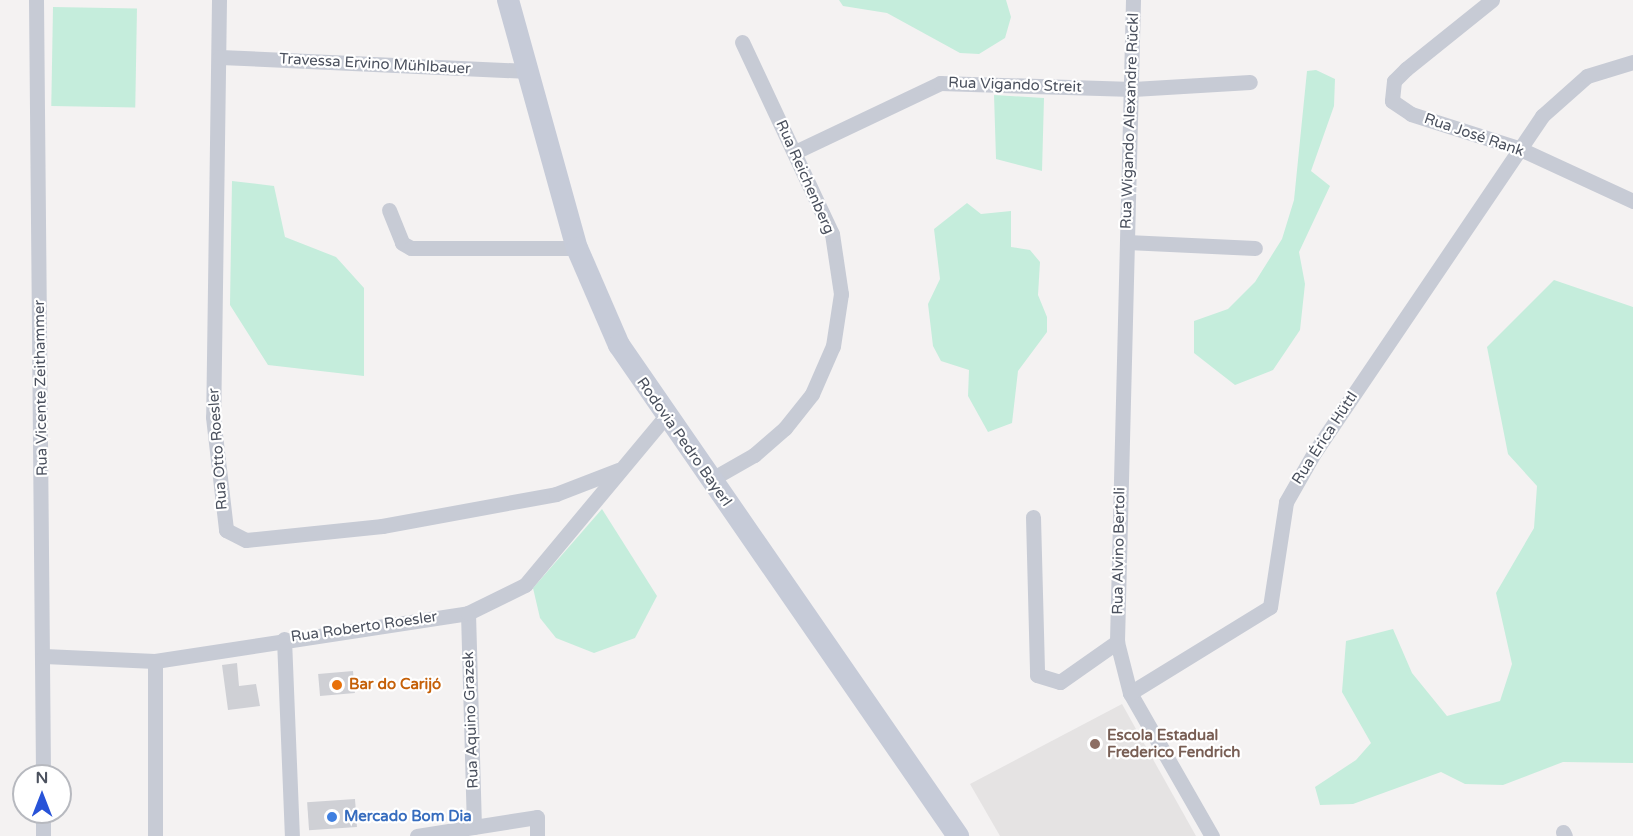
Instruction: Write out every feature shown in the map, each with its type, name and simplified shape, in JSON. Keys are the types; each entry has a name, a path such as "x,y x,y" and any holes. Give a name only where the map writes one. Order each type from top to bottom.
{"main road":[{"name":"Rodovia Pedro Bayerl","path":"508,0 577,248 620,345 665,417 958,836"}],"street":[{"name":"Rua Vicente Zeithammer","path":"36,0 44,656 43,764"},
{"name":"Rua Otto Roesler","path":"219,0 220,57 213,417 226,530 246,540 382,526 556,494 618,470"},
{"name":"Rua Wigando Alexandre Rückl","path":"1127,242 1133,89 1133,0"},
{"name":"Rua José Rank","path":"1481,3 1406,69 1390,90 1392,101 1411,114 1518,148 1633,201"},
{"name":"Rua Reichenberg","path":"710,480 785,428 812,394 832,346 841,270 832,234 742,42"},
{"name":"Travessa Ervino Mühlbauer","path":"220,57 529,71"},
{"name":"Rua Érica Hüttl","path":"1130,693 1270,607 1278,583 1282,522 1299,476 1518,148 1568,89 1604,69 1633,62"},
{"name":"Rua Vigando Streit","path":"795,152 940,83 1133,89 1250,82"},
{"path":"389,210 402,243 411,248 577,248"},
{"path":"1127,242 1255,248"},
{"name":"Rua Alvino Bertoli","path":"1127,242 1117,642 1130,693 1212,836"},
{"name":"Rua Roberto Roesler","path":"44,656 155,661 284,639 468,613 525,585 618,470 665,417"},
{"path":"1033,517 1037,675 1060,682 1117,642"},
{"name":"Rua Aquino Grazek","path":"468,613 474,827"},
{"path":"284,639 292,836"},
{"path":"155,661 155,836"},
{"path":"417,836 537,817 537,836"}],"shaded area":[{"name":"Escola Estadual Frederico Fendrich","path":"1122,704 1196,836 1000,836 970,784"}],"green space":[{"path":"839,0 1006,0 1011,17 1005,38 979,54 960,53 887,13 843,6"},
{"path":"53,7 137,8 135,107 51,106"},
{"path":"1316,70 1335,79 1334,106 1311,171 1330,186 1299,252 1305,284 1300,330 1273,370 1235,385 1194,353 1194,321 1228,309 1255,282 1282,239 1294,200 1307,71"},
{"path":"994,95 1044,98 1042,171 996,159"},
{"path":"232,181 274,186 285,237 336,257 364,288 364,376 268,365 230,305"},
{"path":"967,203 981,214 1011,211 1011,247 1030,250 1040,262 1038,295 1047,317 1047,332 1018,371 1012,423 988,432 968,396 969,370 941,361 933,346 928,304 940,279 934,229"},
{"path":"1554,280 1633,307 1633,763 1563,762 1503,785 1465,784 1441,772 1353,804 1320,805 1315,787 1356,760 1371,743 1342,692 1346,641 1393,629 1412,673 1447,716 1500,701 1512,664 1496,593 1534,528 1537,486 1508,454 1487,347"},
{"path":"602,509 657,596 635,638 594,653 556,638 540,618 533,588"}],"building":[{"path":"237,663 239,686 256,684 260,706 228,710 222,665"},
{"name":"Bar do Carijó","path":"353,671 355,693 320,696 318,674"},
{"name":"Mercado Bom Dia","path":"355,799 357,827 309,830 307,802"}],"place":[{"name":"Bar do Carijó","path":"337,685"},
{"name":"Escola Estadual Frederico Fendrich","path":"1095,744"},
{"name":"Mercado Bom Dia","path":"332,817"}]}
